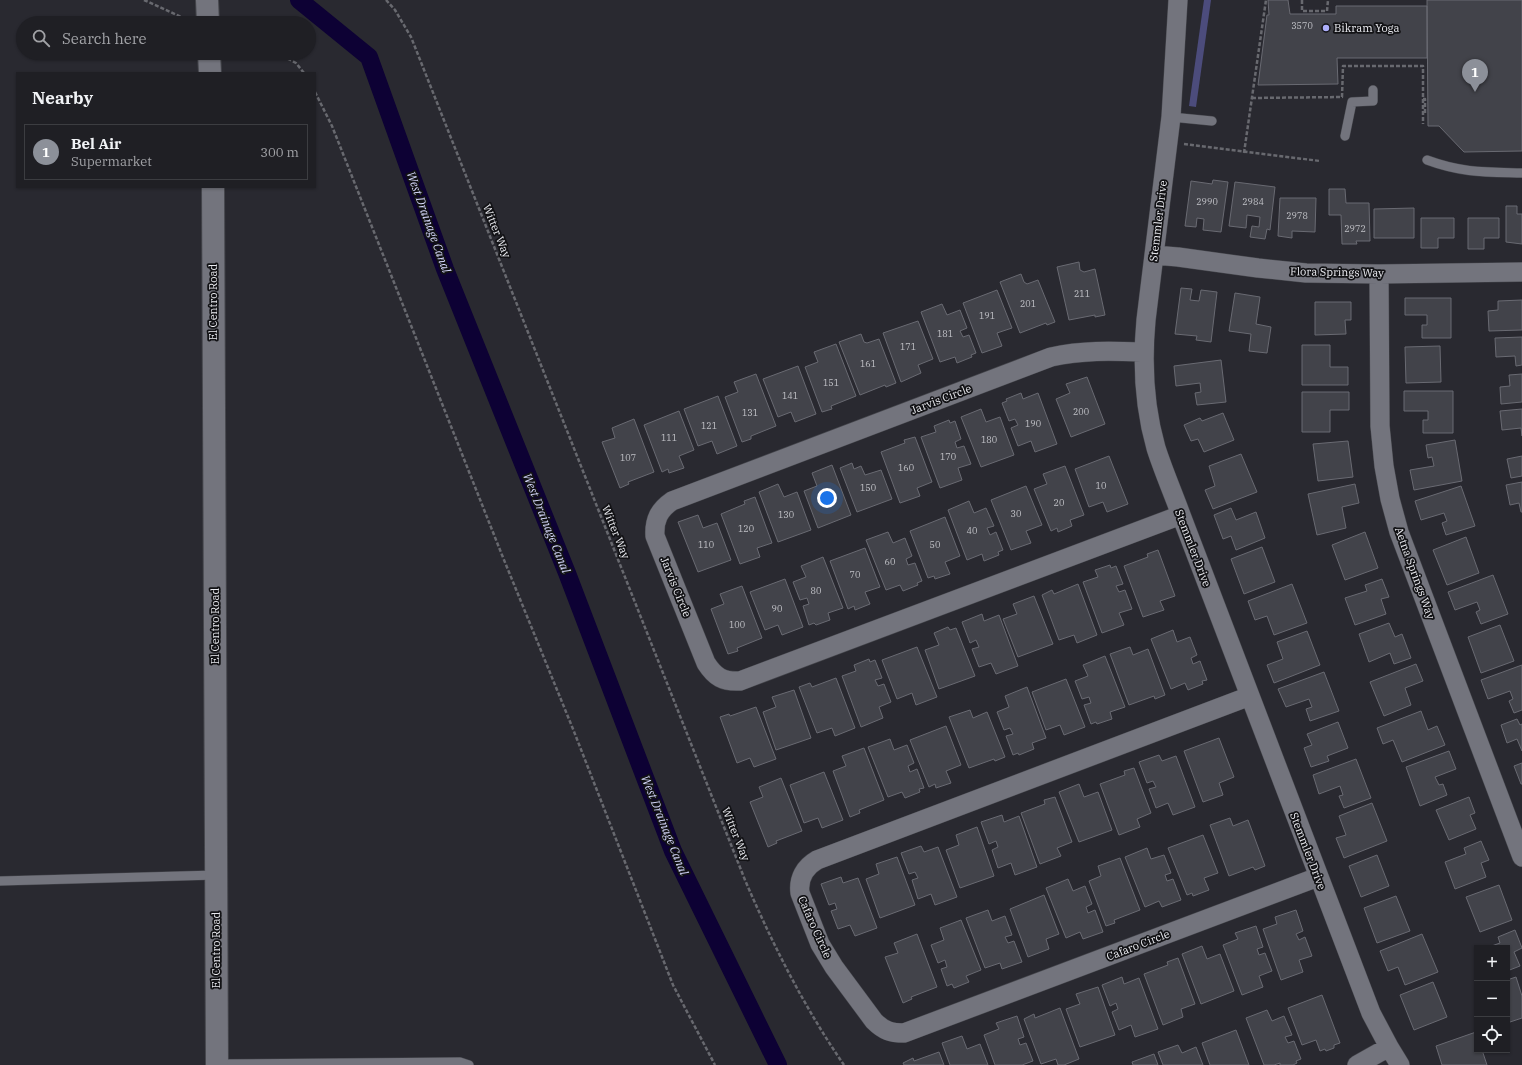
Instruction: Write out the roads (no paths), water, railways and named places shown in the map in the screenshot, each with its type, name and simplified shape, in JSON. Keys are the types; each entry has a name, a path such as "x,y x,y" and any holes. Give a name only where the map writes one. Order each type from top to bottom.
{"main road":[{"path":"208,0 208,16"},
{"path":"209,60 210,72"},
{"name":"El Centro Road","path":"213,188 217,1064"}],"street":[{"name":"Stemmler Drive","path":"1178,0 1171,117 1143,352 1144,379 1149,416 1156,448 1318,877 1371,1013 1400,1065"},
{"name":"Flora Springs Way","path":"1154,255 1306,273 1379,274 1522,272"},
{"name":"Aetna Springs Way","path":"1379,274 1380,426 1384,466 1390,499 1399,532 1522,857"},
{"name":"Jarvis Circle","path":"1143,352 1101,350 1073,352 1051,357 672,501 664,506 658,515 654,526 655,536 706,663 712,673 719,678 731,682 740,681 1181,515"},
{"name":"Cafaro Circle","path":"1250,696 817,860 804,871 800,893 820,944 834,967 874,1021 887,1032 904,1033 1318,877"},
{"path":"1357,1065 1389,1047"}],"lane":[{"path":"1346,136 1352,102 1373,101 1373,90"},
{"path":"1171,117 1212,121"},
{"path":"1427,160 1456,169 1474,172 1522,173"},
{"path":"0,881 216,875"},
{"path":"217,1064 460,1062 469,1065"}],"waterway":[{"name":"West Drainage Canal","path":"299,0 369,57 445,269 567,573 673,851 778,1065"}],"place":[{"name":"Bikram Yoga","path":"1326,28"},
{"name":"Bel Air","path":"1475,92"}]}
